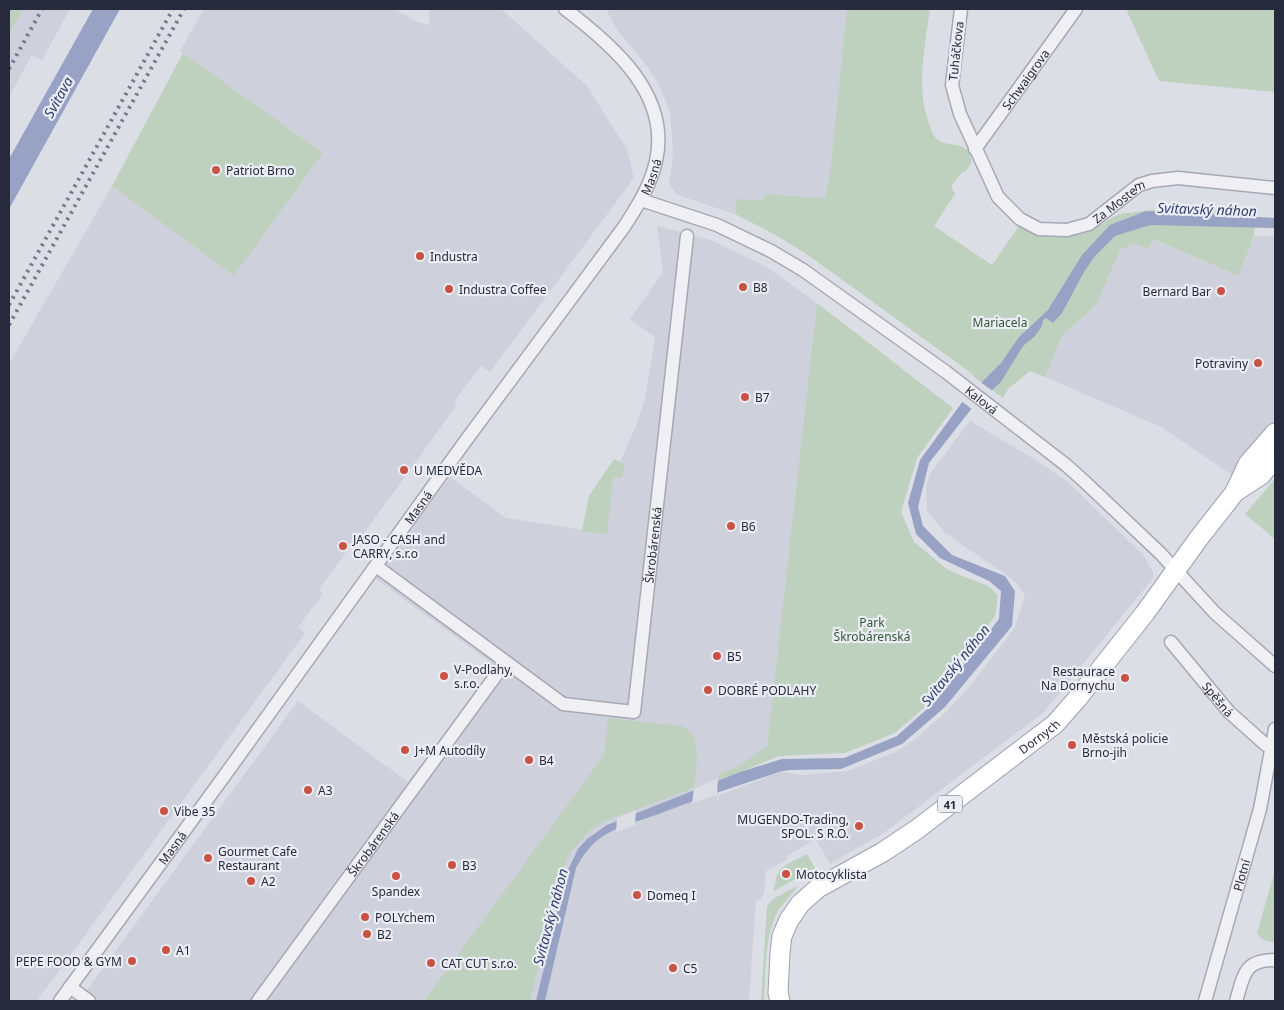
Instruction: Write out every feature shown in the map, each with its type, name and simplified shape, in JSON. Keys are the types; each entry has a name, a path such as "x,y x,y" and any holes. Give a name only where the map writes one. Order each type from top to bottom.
{"main road":[{"name":"Dornych","path":"778,999 782,936 789,920 800,904 818,888 883,852 916,830 1055,724 1133,629 1235,492 1248,464 1275,433"},
{"name":"41","path":"1235,492 1261,475 1275,458"}],"street":[{"name":"Masná","path":"60,1001 464,443 624,227 641,200 650,181 656,161 659,138 657,118 651,101 639,80 622,59 597,33 566,9"},
{"name":"Tuháčkova","path":"961,9 952,84 960,114 975,149"},
{"name":"Schwaigrova","path":"975,149 1075,9"},
{"name":"Za Mostem","path":"975,149 998,197 1020,219 1039,229 1067,230 1089,224 1140,185 1152,181 1178,178 1275,188"},
{"name":"Kalová","path":"641,200 717,225 771,250 830,289 960,384 1066,465 1085,482 1160,553 1215,613 1275,666"},
{"name":"Škrobárenská","path":"376,566 563,704 634,712 687,236"},
{"name":"Spěšná","path":"1171,642 1222,704 1245,728 1266,745 1272,746"},
{"name":"Škrobárenská","path":"258,1001 505,662"},
{"name":"Plotní","path":"1205,1001 1258,817 1275,729"},
{"path":"1236,1001 1246,969 1253,964 1275,960"},
{"path":"70,987 89,1001"}],"shaded area":[{"path":"23,9 70,9 42,60 32,55 9,97 9,35"},
{"path":"204,9 395,9 415,21 429,25 429,9 501,9 587,86 627,149 634,178 490,372 481,366 454,402 457,405 359,540 356,538 319,590 323,594 298,627 305,633 37,1001 9,1001 9,364 112,186 234,276 323,153 180,51"},
{"path":"606,9 847,9 830,173 825,198 764,194 763,201 737,205 734,214 678,195 670,187 669,179 673,150 670,113 667,104 659,85 646,65 615,27"},
{"path":"657,226 711,240 765,266 817,303 767,746 737,767 719,773 717,801 719,795 781,772 804,775 847,771 898,751 943,715 966,691 1014,629 1025,596 1017,584 945,533 927,511 926,487 930,474 970,421 1039,462 1069,483 1143,555 1153,572 1153,578 1043,713 884,833 830,864 816,839 787,856 788,859 766,871 764,893 761,899 756,902 749,1001 79,1001 298,701 408,782 490,672 490,662 375,578 450,477 506,518 584,530 608,489 637,423 645,399 655,337 630,319 663,272"},
{"path":"1254,236 1275,236 1275,423 1235,477 1161,427 1045,377 1062,336 1097,304 1120,250 1134,243 1152,239 1237,276"}],"green space":[{"path":"9,9 23,9 9,35"},
{"name":"Mariacela","path":"847,9 930,9 922,68 925,112 936,138 944,143 965,148 969,152 972,162 951,186 955,194 934,226 992,265 1019,226 1040,234 1061,237 1086,233 1119,214 1187,206 1255,209 1254,236 1238,276 1153,239 1148,249 1134,243 1120,250 1097,304 1062,336 1045,377 1030,371 1008,389 1003,398 808,255 774,234 735,214 737,199 763,201 764,194 825,198 830,173"},
{"path":"1126,9 1275,9 1275,92 1159,81"},
{"name":"Patriot Brno","path":"183,53 323,153 234,276 112,186"},
{"name":"Park Škrobárenská","path":"817,303 953,408 917,458 901,512 914,542 948,570 988,586 998,595 995,616 934,699 895,733 845,753 779,756 718,781 719,773 737,767 767,746"},
{"path":"614,459 624,464 622,478 613,478 607,534 582,531 589,496"},
{"path":"1275,479 1275,539 1245,514"},
{"path":"608,718 681,726 688,731 693,737 697,753 694,788 607,820 590,830 570,853 561,873 530,1001 424,1001 604,755"},
{"path":"807,854 815,868 774,891 777,876 783,867"},
{"path":"1275,870 1275,942 1270,942 1264,940 1257,933"},
{"path":"797,886 779,909 773,923 766,956 764,1001 761,1001 767,906 773,899"}],"water":[{"name":"Svitava","path":"93,9 120,9 9,209 9,159"},
{"path":"1146,211 1275,218 1275,228 1150,225 1115,236 1095,256 1084,272 1062,313 1053,323 1046,318 1043,320 1042,326 1035,336 1023,346 1001,382 972,408 929,463 918,507 923,526 952,555 1005,576 1015,591 1012,626 945,707 902,744 841,769 789,770 779,772 629,824 609,832 599,839 588,850 576,868 545,1001 536,1001 567,872 578,849 587,839 607,825 740,772 782,759 844,758 897,736 936,701 999,619 1001,591 989,581 940,558 916,534 908,503 920,460 963,401 1001,363 1019,337 1048,310 1082,255 1110,225"}],"pier":[{"path":"979,381 994,392 973,410 960,400"},
{"path":"718,778 717,795 692,803 694,789"},
{"path":"636,810 635,825 616,832 617,818"}],"railway":[{"path":"9,69 42,9"},
{"path":"9,305 173,9"},
{"path":"9,325 184,9"}],"place":[{"name":"Patriot Brno","path":"216,170"},
{"name":"Industra","path":"420,256"},
{"name":"B8","path":"743,287"},
{"name":"Industra Coffee","path":"449,289"},
{"name":"Bernard Bar","path":"1221,291"},
{"name":"Potraviny","path":"1258,363"},
{"name":"B7","path":"745,397"},
{"name":"U MEDVĚDA","path":"404,470"},
{"name":"B6","path":"731,526"},
{"name":"JASO - CASH and CARRY, s.r.o","path":"343,546"},
{"name":"B5","path":"717,656"},
{"name":"V-Podlahy, s.r.o.","path":"444,676"},
{"name":"Restaurace Na Dornychu","path":"1125,678"},
{"name":"DOBRÉ PODLAHY","path":"708,690"},
{"name":"Městská policie Brno-jih","path":"1072,745"},
{"name":"J+M Autodíly","path":"405,750"},
{"name":"B4","path":"529,760"},
{"name":"A3","path":"308,790"},
{"name":"Vibe 35","path":"164,811"},
{"name":"MUGENDO-Trading, SPOL. S R.O.","path":"859,826"},
{"name":"Gourmet Cafe Restaurant","path":"208,858"},
{"name":"B3","path":"452,865"},
{"name":"Motocyklista","path":"786,874"},
{"name":"Spandex","path":"396,876"},
{"name":"A2","path":"251,881"},
{"name":"Domeq I","path":"637,895"},
{"name":"POLYchem","path":"365,917"},
{"name":"B2","path":"367,934"},
{"name":"A1","path":"166,950"},
{"name":"PEPE FOOD & GYM","path":"132,961"},
{"name":"CAT CUT s.r.o.","path":"431,963"},
{"name":"C5","path":"673,968"}],"water label":[{"name":"Svitavský náhon","path":"1207,209"},
{"name":"Svitavský náhon","path":"955,665"},
{"name":"Svitavský náhon","path":"550,917"}]}
